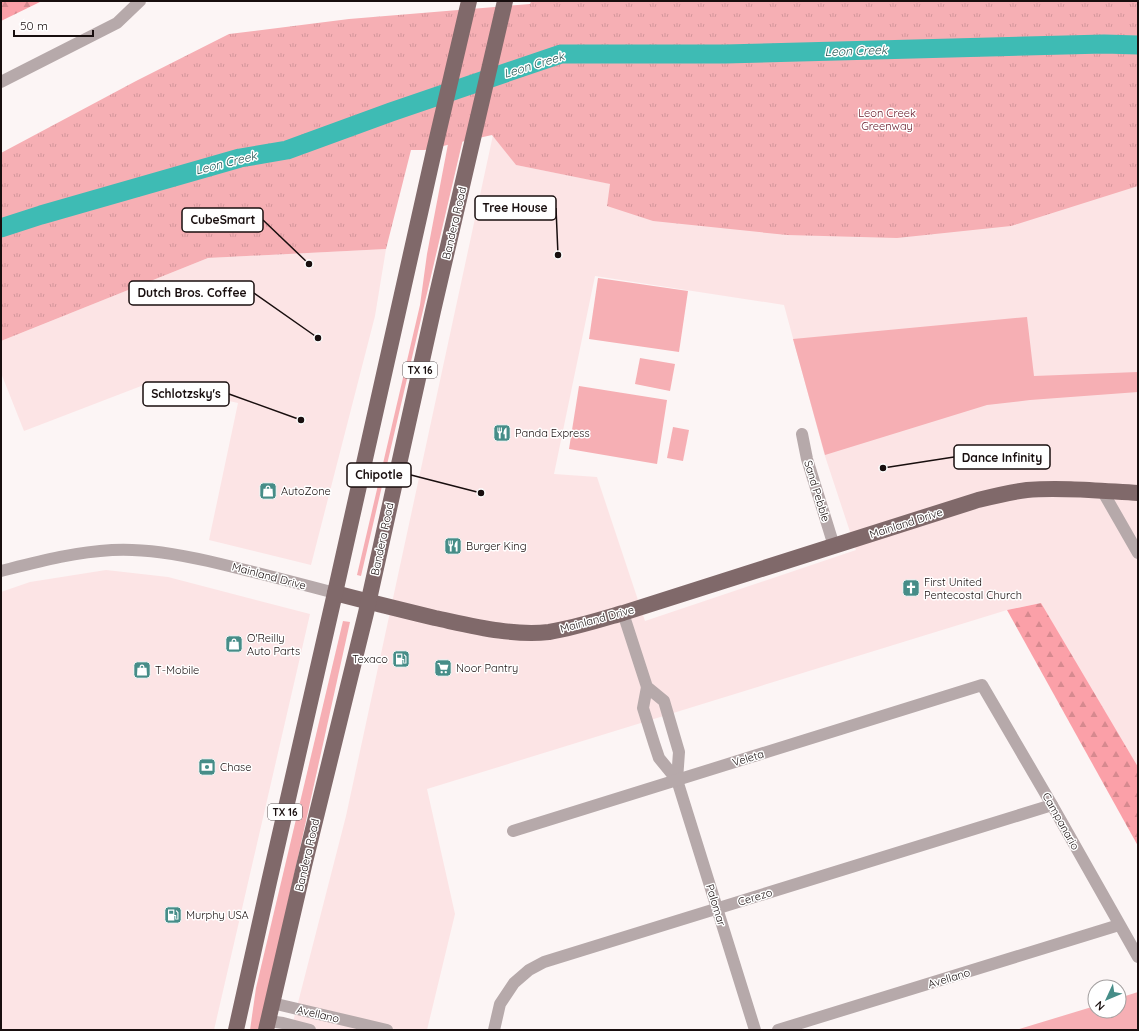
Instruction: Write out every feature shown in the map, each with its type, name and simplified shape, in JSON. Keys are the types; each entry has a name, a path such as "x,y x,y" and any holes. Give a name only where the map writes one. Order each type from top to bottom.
{"main road":[{"name":"Bandera Road","path":"267,1025 369,602 433,311 505,1"},
{"name":"TX 16","path":"236,1030 270,874 468,5"},
{"name":"Mainland Drive","path":"335,594 463,624 517,633 556,630 576,627 623,613 978,500 1003,494 1027,490 1138,493"}],"street":[{"path":"1,82 118,23 140,1"},
{"name":"Sand Pebble","path":"802,434 807,459 834,546"},
{"path":"1103,492 1138,553"},
{"name":"Mainland Drive","path":"1,571 73,554 111,550 143,550 181,555 335,594"},
{"name":"Palomar","path":"623,613 647,687 643,708 654,743 659,758 677,780 755,1030"},
{"name":"Veleta","path":"513,831 982,685"},
{"name":"Campanario","path":"982,685 1052,805 1138,958"},
{"name":"Palomar","path":"647,687 664,701 680,752 677,780"},
{"path":"654,743 674,736"},
{"name":"Cerezo","path":"494,1030 500,1004 514,982 529,970 544,962 1052,805"},
{"name":"Avellano","path":"778,1030 1119,925"},
{"name":"Avellano","path":"272,1003 387,1030"},
{"name":"Avellano","path":"267,1025 283,1023 310,1030"}],"shaded area":[{"path":"493,135 516,165 611,184 607,206 1138,186 1138,774 1041,603 1007,610 427,789 455,914 427,1030 291,1030 346,816","holes":["595,276 784,305 824,453 856,550 645,621 597,477 554,474"]},
{"path":"386,249 375,316 311,565 209,540 238,403 149,383 24,431 1,373 1,341 208,258"},
{"path":"106,570 168,577 310,614 214,1030 1,1030 1,592 30,582"}],"green space":[{"path":"1,1 42,1 1,21"},
{"name":"Leon Creek Greenway","path":"531,1 1138,1 1138,186 1011,226 897,238 787,235 653,221 607,206 610,184 516,165 492,135 425,150 411,150 386,249 208,258 1,341 1,153 136,81 229,34 349,19 530,4"},
{"path":"463,139 361,576 357,575 420,305 427,254 448,144"},
{"path":"598,278 688,291 679,352 589,339"},
{"path":"1027,317 1034,376 1138,372 1138,392 1030,400 987,405 825,455 793,339"},
{"path":"640,358 675,364 670,391 635,384"},
{"path":"579,386 667,400 657,464 569,449"},
{"path":"673,427 689,430 683,461 667,458"},
{"path":"1041,603 1138,767 1138,846 1007,610"},
{"path":"343,621 350,622 277,952 259,1030 250,1030 256,988"},
{"path":"1138,992 1138,1030 1016,1030 1087,1008 1087,1019 1127,1019 1127,995"}],"waterway":[{"name":"Leon Creek","path":"1,228 41,215 240,158 287,150 391,112 561,54 725,54 1104,44 1138,45"}],"place":[{"name":"Tree House","path":"558,255"},
{"name":"CubeSmart","path":"309,264"},
{"name":"Dutch Bros. Coffee","path":"318,338"},
{"name":"Schlotzsky's","path":"301,420"},
{"name":"Panda Express","path":"502,433"},
{"name":"Dance Infinity","path":"883,468"},
{"name":"AutoZone","path":"268,491"},
{"name":"Chipotle","path":"481,493"},
{"name":"Burger King","path":"453,546"},
{"name":"First United Pentecostal Church","path":"911,588"},
{"name":"O'Reilly Auto Parts","path":"234,644"},
{"name":"Texaco","path":"401,659"},
{"name":"Noor Pantry","path":"443,668"},
{"name":"T-Mobile","path":"142,670"},
{"name":"Chase","path":"207,767"},
{"name":"Murphy USA","path":"173,915"}]}
